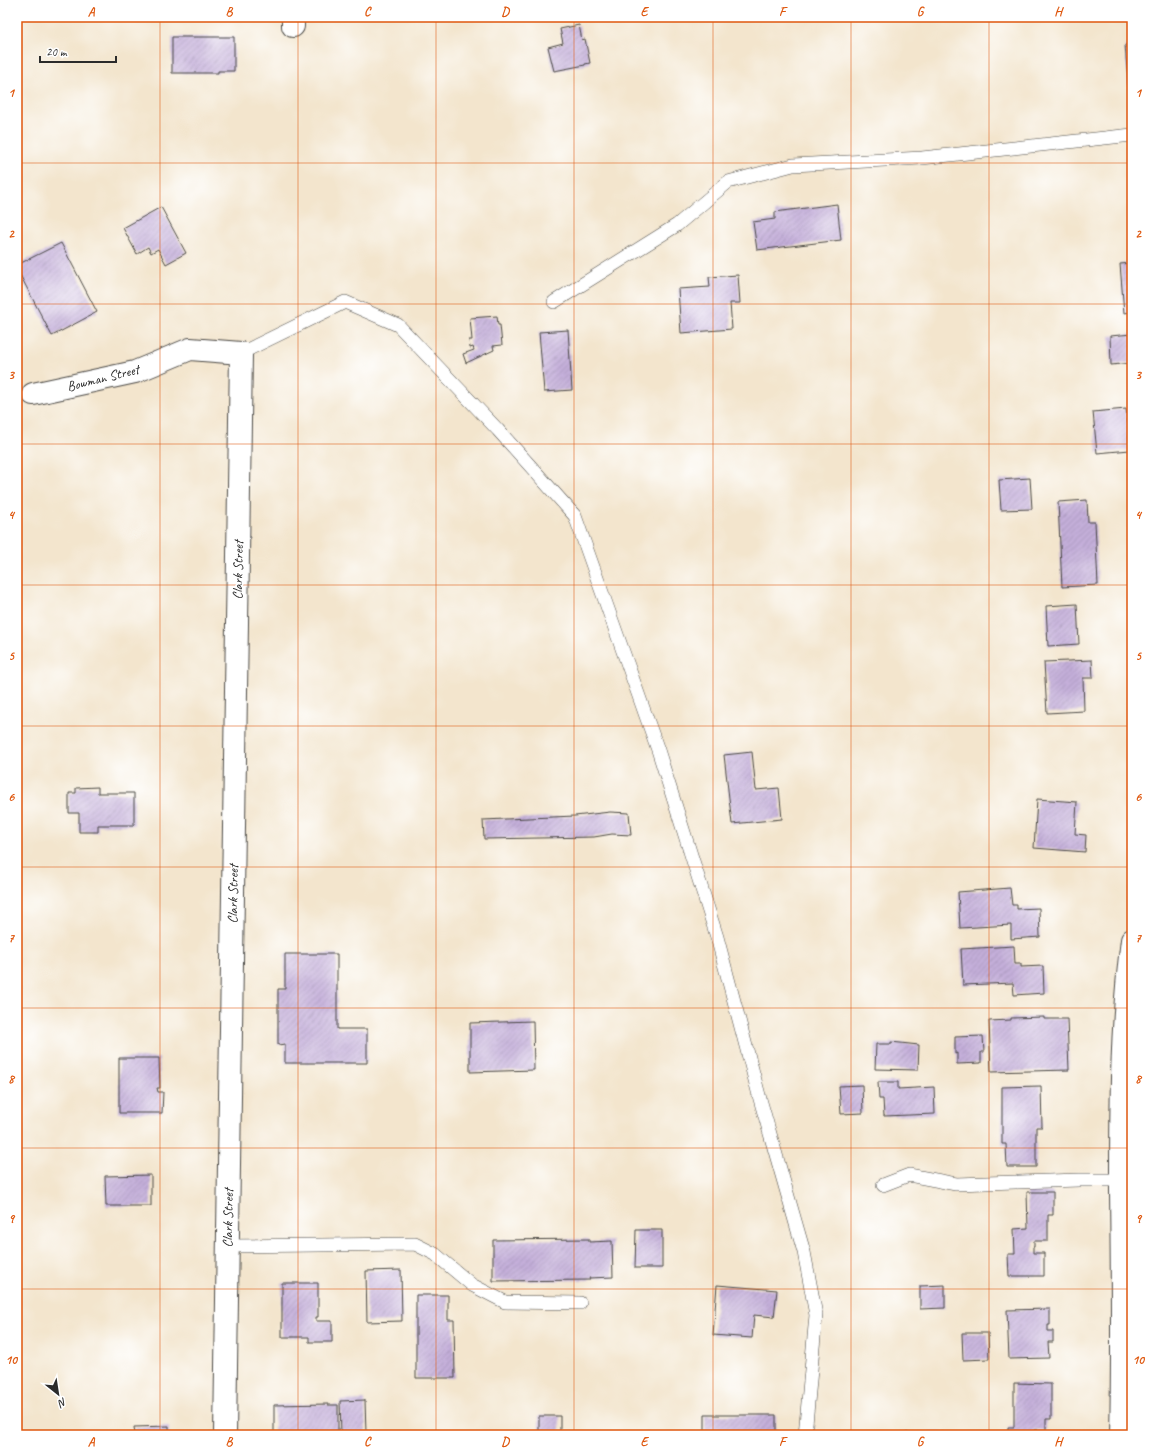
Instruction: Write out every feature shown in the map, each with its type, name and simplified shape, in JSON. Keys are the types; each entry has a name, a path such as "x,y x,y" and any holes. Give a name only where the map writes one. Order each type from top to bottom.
{"street":[{"name":"Bowman Street","path":"33,394 135,372 190,349 241,353"},
{"name":"Clark Street","path":"225,1435 241,353"},
{"path":"1122,1435 1122,1048 1132,940"}],"lane":[{"path":"554,302 677,225 728,182 793,165 922,158 1132,135"},
{"path":"241,353 344,302 398,325 498,430 575,516 658,750 717,937 760,1099 804,1252 816,1315 805,1435"},
{"path":"883,1185 909,1175 956,1184 1121,1180"},
{"path":"228,1246 415,1244 435,1254 472,1285 505,1302 580,1303"}],"building":[{"path":"579,25 582,40 585,39 590,63 554,71 548,47 563,43 560,29"},
{"path":"172,37 234,37 234,71 218,71 218,73 172,73"},
{"path":"1132,44 1132,105 1130,105 1125,45"},
{"path":"837,204 841,240 757,250 753,222 775,219 775,212"},
{"path":"161,207 186,253 166,264 158,249 151,253 148,247 137,254 123,228"},
{"path":"61,243 97,312 52,336 17,269 17,265"},
{"path":"1132,263 1132,312 1124,313 1120,264"},
{"path":"738,275 740,303 730,303 732,329 681,333 678,289 710,287 709,277"},
{"path":"497,316 498,325 500,325 502,345 493,346 494,350 466,363 463,354 474,350 473,347 470,348 469,340 472,340 470,318"},
{"path":"568,330 572,390 544,392 539,332"},
{"path":"1132,334 1132,363 1111,365 1110,336"},
{"path":"1126,409 1128,423 1132,422 1132,435 1129,435 1130,450 1097,453 1093,412"},
{"path":"1030,478 1032,509 1001,510 999,480"},
{"path":"1087,500 1088,522 1095,522 1098,585 1062,587 1058,502"},
{"path":"1077,604 1079,644 1048,646 1046,606"},
{"path":"1092,660 1093,678 1083,678 1084,711 1047,713 1044,662"},
{"path":"752,752 756,790 779,788 782,819 732,824 724,755"},
{"path":"98,787 98,793 134,793 134,825 98,825 98,832 79,832 79,813 69,813 69,793 76,793 76,788"},
{"path":"1037,799 1077,802 1075,834 1086,835 1085,852 1034,848"},
{"path":"610,812 629,813 631,835 612,834 594,837 484,839 483,820 575,816"},
{"path":"1010,888 1012,905 1017,905 1017,909 1039,908 1040,937 1011,939 1011,925 960,928 958,892"},
{"path":"1014,946 1015,964 1021,964 1021,967 1043,966 1044,993 1014,995 1013,983 963,985 961,949"},
{"path":"285,954 337,954 337,1029 367,1029 367,1063 285,1063 285,1044 278,1045 278,989 285,989"},
{"path":"1044,1017 1044,1019 1067,1019 1069,1070 991,1072 989,1021 1011,1020 1011,1018"},
{"path":"533,1021 534,1070 470,1072 470,1023"},
{"path":"983,1036 984,1052 981,1052 981,1063 957,1064 957,1053 955,1054 955,1037"},
{"path":"891,1042 919,1045 918,1070 875,1069 876,1044 891,1044"},
{"path":"119,1058 159,1058 160,1088 157,1088 158,1092 163,1092 162,1113 119,1113"},
{"path":"878,1082 898,1082 898,1089 934,1087 935,1114 884,1116 883,1099 879,1099"},
{"path":"862,1085 863,1113 841,1114 839,1086"},
{"path":"1041,1086 1042,1127 1036,1127 1036,1167 1007,1167 1006,1144 1002,1144 1002,1087"},
{"path":"151,1175 151,1206 106,1206 105,1176"},
{"path":"1027,1192 1053,1192 1053,1215 1048,1215 1048,1241 1034,1241 1033,1247 1033,1253 1044,1253 1044,1276 1009,1276 1008,1254 1015,1254 1014,1229 1028,1228"},
{"path":"636,1230 662,1230 662,1268 635,1268"},
{"path":"589,1239 589,1242 612,1241 613,1277 589,1278 590,1280 493,1281 493,1240"},
{"path":"401,1270 402,1321 367,1322 366,1271"},
{"path":"282,1283 318,1283 318,1317 316,1317 316,1321 332,1321 332,1342 309,1342 309,1337 282,1337"},
{"path":"717,1285 777,1290 774,1317 754,1315 752,1338 713,1335"},
{"path":"945,1285 945,1308 920,1309 920,1286"},
{"path":"416,1295 448,1295 448,1320 454,1320 455,1378 416,1378"},
{"path":"1050,1309 1050,1325 1048,1325 1048,1331 1053,1331 1053,1342 1048,1342 1049,1358 1009,1359 1007,1310"},
{"path":"962,1333 988,1333 989,1359 963,1360"},
{"path":"1014,1383 1051,1384 1051,1419 1046,1419 1046,1430 1034,1430 1034,1435 1008,1435 1008,1427 1014,1427"},
{"path":"365,1400 366,1433 341,1434 340,1401"},
{"path":"274,1405 338,1405 338,1431 328,1433 274,1434"},
{"path":"705,1415 776,1415 776,1435 705,1435"},
{"path":"539,1416 560,1416 560,1435 539,1435"},
{"path":"169,1426 169,1435 135,1435 134,1427"},
{"path":"578,1432 655,1432 655,1435 578,1435"},
{"path":"942,1432 942,1435 897,1435 897,1433"}]}
